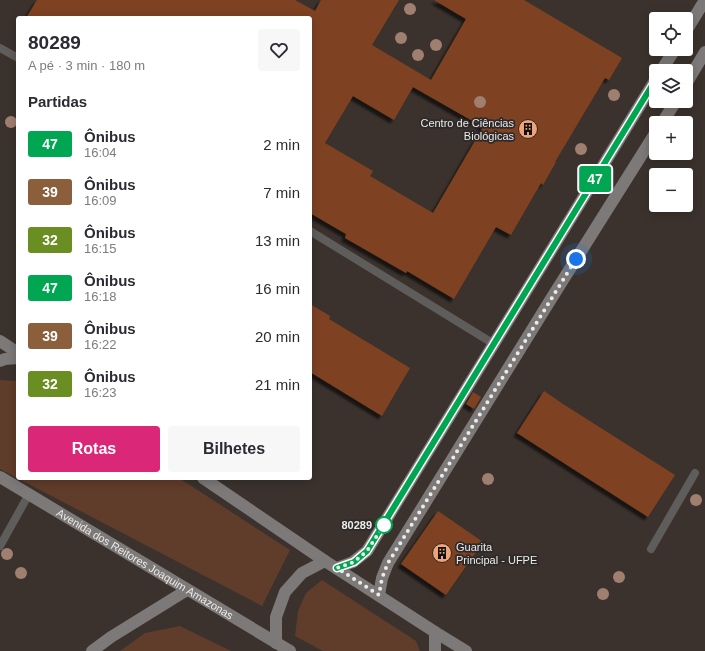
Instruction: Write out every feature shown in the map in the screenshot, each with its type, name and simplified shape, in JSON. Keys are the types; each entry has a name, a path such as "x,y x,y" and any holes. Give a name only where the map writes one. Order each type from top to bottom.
{"street":[{"path":"693,20 705,0"},
{"path":"693,72 705,52"},
{"path":"337,568 354,562 367,551 649,90"},
{"path":"379,595 382,578 388,563 649,143"},
{"path":"0,341 16,352"},
{"path":"0,360 16,358"},
{"name":"Avenida dos Reitores Joaquim Amazonas","path":"0,477 290,651"},
{"path":"206,480 325,561 466,651"},
{"path":"276,643 276,617 285,592 302,573 325,561"},
{"path":"92,651 187,590"},
{"path":"435,632 435,651"}],"lane":[{"path":"0,48 16,57"},
{"path":"312,232 494,344"},
{"path":"651,549 695,473"},
{"path":"0,546 29,494"}],"shaded area":[{"path":"0,0 705,0 705,651 0,651"},
{"path":"0,380 16,381 16,477 0,469"},
{"path":"21,480 182,480 290,550 262,606"},
{"path":"322,580 416,641 420,651 323,651 295,636 298,611 306,593"},
{"path":"180,626 231,651 120,651 145,633"}],"building":[{"path":"37,0 295,0 315,11 321,0 399,0 372,45 431,80 466,19 434,0 524,0 622,58 609,80 605,78 543,185 541,183 511,235 496,227 454,299 407,271 406,273 345,238 346,234 312,214 312,16 27,16","holes":["413,87 483,127 433,213 370,176 373,171 325,143 353,96 394,120"]},
{"path":"312,305 330,316 329,319 410,368 382,416 312,373"},
{"path":"544,391 675,475 648,517 517,433"},
{"path":"473,392 481,397 474,409 466,404"},
{"name":"Guarita Principal - UFPE","path":"438,511 483,542 446,595 401,564"}],"bus line":[{"name":"47","path":"337,568 354,562 367,551 649,90"}],"place":[{"name":"Centro de Ciências Biológicas","path":"528,129"},
{"name":"80289","path":"384,525"},
{"name":"Guarita Principal - UFPE","path":"442,553"}],"route":[{"path":"384,525 367,551 361,557 346,566 337,568 379,595 384,570 388,563 576,259"}]}
